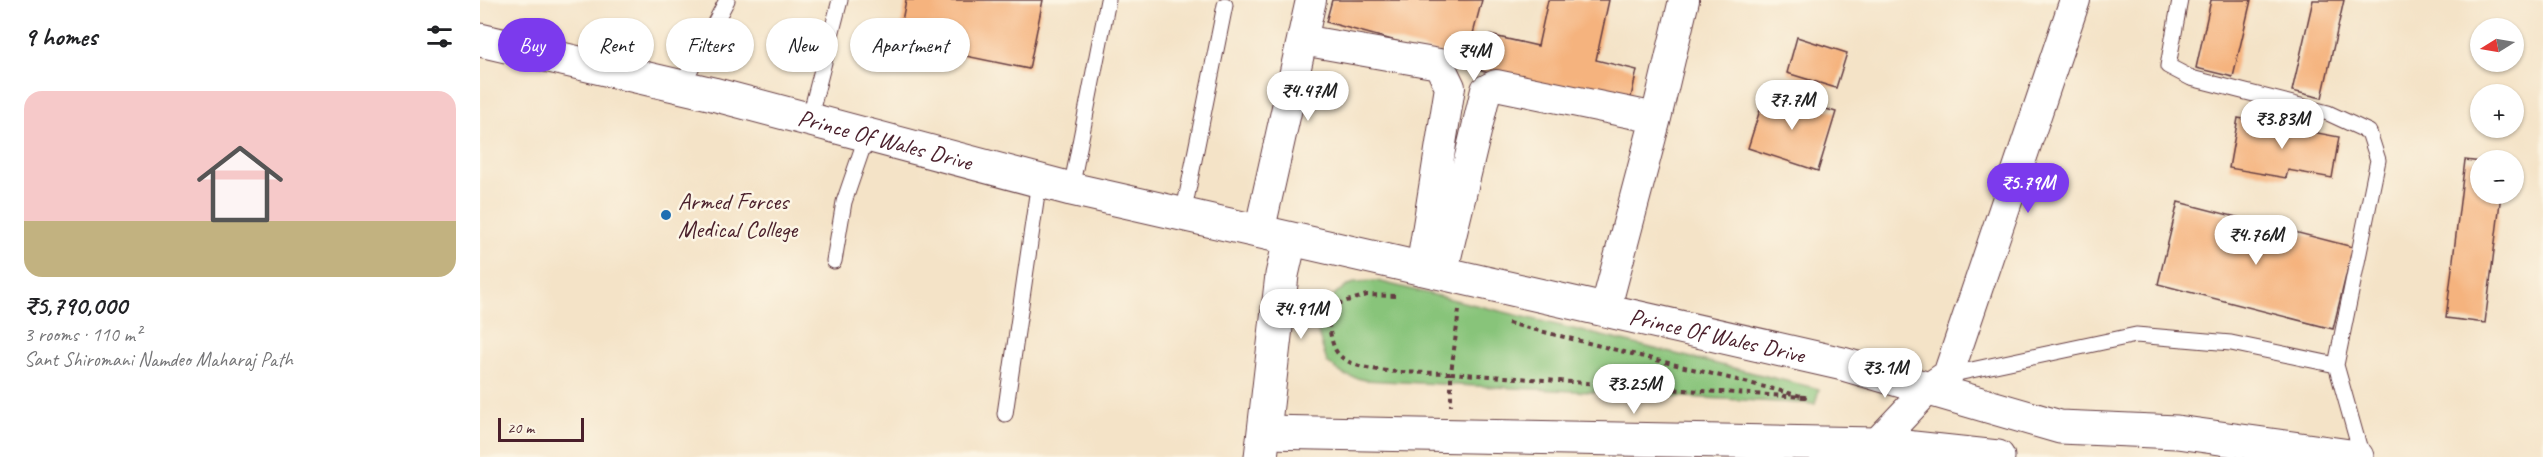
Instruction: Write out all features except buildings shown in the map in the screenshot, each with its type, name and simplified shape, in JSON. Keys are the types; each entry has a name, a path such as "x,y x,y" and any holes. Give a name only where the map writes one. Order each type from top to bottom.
{"street":[{"path":"1311,0 1302,40 1274,237 1282,275 1264,445 1452,437 1822,451 1876,444 1998,457"},
{"path":"1605,311 1656,118 1684,0"},
{"path":"1876,444 1939,382 2073,2"},
{"name":"Prince Of Wales Drive","path":"480,40 681,87 1039,181 1274,237 1422,280 1605,311 1843,364 1939,382 2060,427 2177,432 2356,457"},
{"path":"1302,40 1439,64 1450,87 1422,280"},
{"path":"1422,280 1486,90 1496,85 1656,118"}],"lane":[{"path":"681,87 727,0"},
{"path":"808,120 840,0"},
{"path":"1071,189 1108,0"},
{"path":"2180,0 2168,66 2191,78 2328,113 2369,132 2378,160 2336,365 2362,457"},
{"path":"1183,215 1225,5"},
{"path":"834,261 843,202 867,135"},
{"path":"1005,414 1039,181"},
{"path":"1939,382 2136,335 2231,343 2336,365"}],"path":[{"path":"1422,280 1337,304 1328,321 1335,350 1347,361 1368,368 1805,397 1494,319"},
{"path":"1448,308 1459,310 1450,373 1452,437"}],"green space":[{"path":"1377,281 1819,389 1815,404 1365,380 1344,375 1327,362 1318,333 1323,308 1337,292 1355,282"}],"place":[{"name":"Armed Forces Medical College","path":"666,215"}]}
